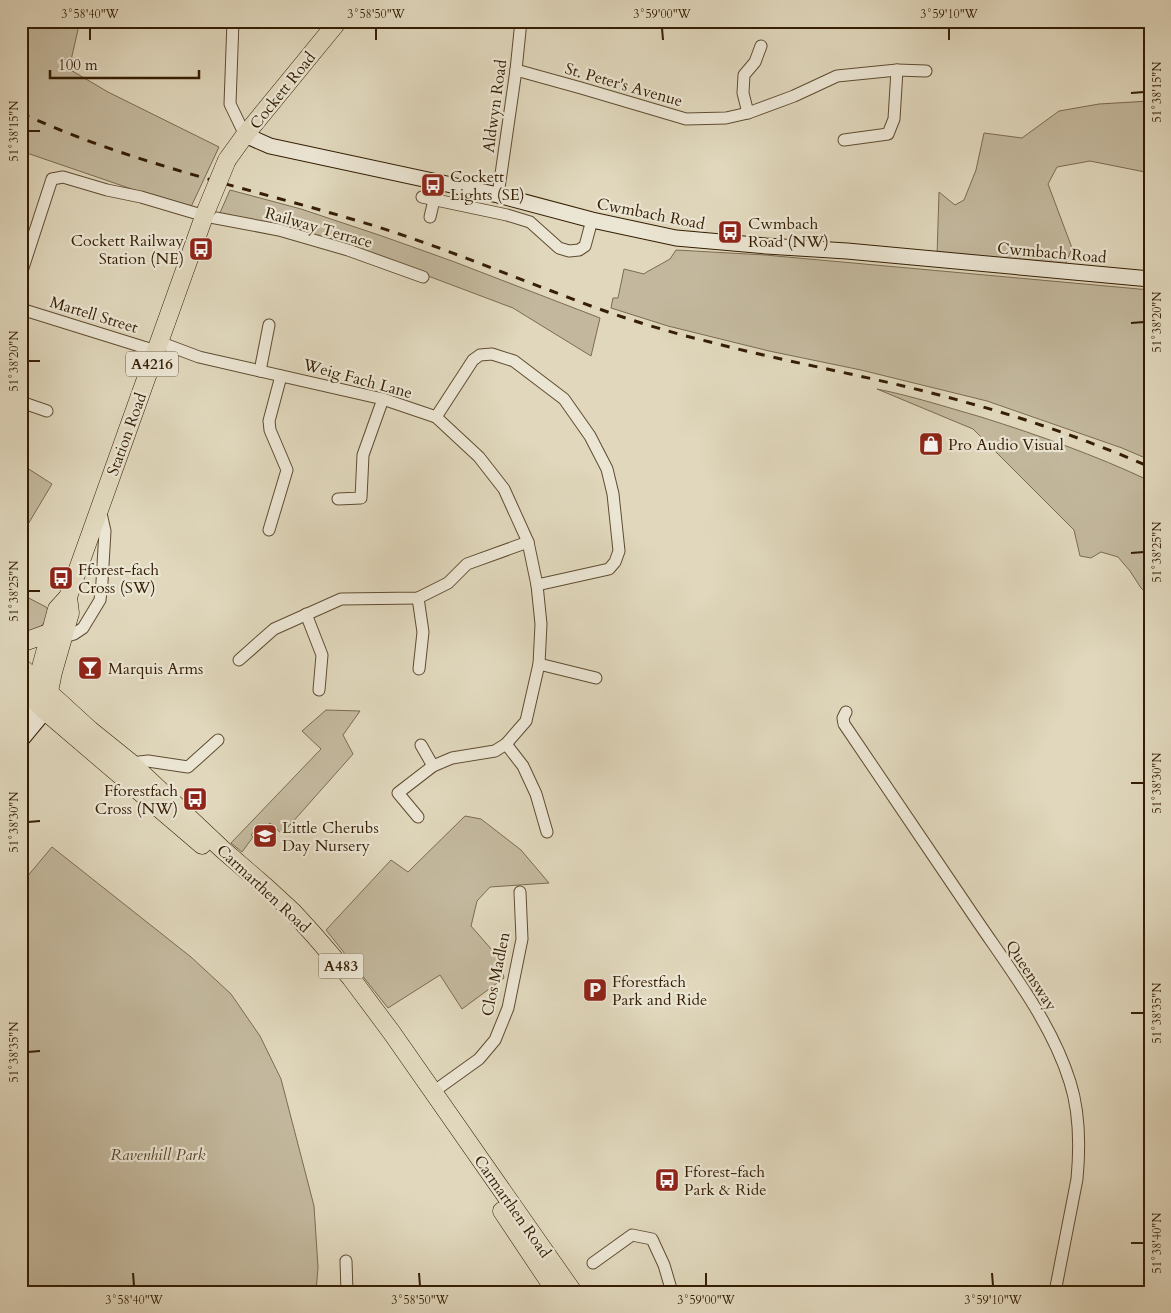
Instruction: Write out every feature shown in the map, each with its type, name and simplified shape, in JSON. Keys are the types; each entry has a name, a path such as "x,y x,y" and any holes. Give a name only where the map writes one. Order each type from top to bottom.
{"main road":[{"name":"Cockett Road","path":"245,135 337,21"},
{"name":"Station Road","path":"35,690 56,635 57,609 68,597 226,160 245,135"},
{"name":"Cwmbach Road","path":"245,135 270,146 498,195 592,220 676,238 847,251 1150,279"},
{"path":"21,643 56,635"},
{"name":"Carmarthen Road","path":"21,667 35,690 45,712 68,729 247,884 278,912 322,959 412,1082 506,1216 556,1292"},
{"path":"21,731 26,722 35,690"},
{"name":"Carmarthen Road","path":"35,690 131,763 303,923 351,978 392,1033 573,1292"},
{"path":"21,740 45,712"}],"street":[{"path":"233,21 230,104 245,135"},
{"name":"Aldwyn Road","path":"498,195 521,21"},
{"path":"748,113 743,93 744,75 755,62 761,46"},
{"name":"St. Peter's Avenue","path":"516,70 686,119 726,118 748,113 794,96 837,76 897,70 926,71"},
{"path":"844,140 888,134 894,119 897,70"},
{"name":"Railway Terrace","path":"26,241 52,179 63,176 107,190 278,230 348,250 423,277"},
{"path":"422,197 507,215 530,222 559,248 569,252 579,250 585,246 592,220"},
{"path":"430,217 434,200"},
{"path":"21,274 26,241"},
{"name":"Martell Street","path":"21,309 158,346"},
{"path":"260,371 269,325"},
{"name":"Weig Fach Lane","path":"158,346 383,399 436,417 479,457 504,489 528,542 537,586 541,624 539,664 526,721 506,744 495,751 452,758 433,766 398,793 418,817"},
{"path":"436,417 473,360 480,356 492,354 514,361 564,399 590,436 607,469 619,552 615,562 609,569 537,586"},
{"path":"269,530 286,470 270,430 269,420 281,376"},
{"path":"338,499 361,498 363,455 383,399"},
{"path":"21,402 47,411"},
{"path":"56,635 74,634 83,628 100,600 105,531 100,508"},
{"path":"239,660 274,629 341,599 418,598 448,583 467,564 528,542"},
{"path":"418,598 423,632 419,669"},
{"path":"306,614 322,655 319,690"},
{"path":"539,664 596,678"},
{"name":"Queensway","path":"846,712 843,718 844,724 1025,992 1062,1058 1076,1105 1079,1156 1077,1179 1055,1292"},
{"path":"131,763 148,760 188,767 218,740"},
{"path":"506,744 523,766 536,794 547,832"},
{"path":"421,745 433,766"},
{"name":"Clos Madlen","path":"433,1092 479,1060 495,1040 508,1008 522,939 520,892"},
{"path":"594,1263 632,1235 652,1239 664,1265 672,1292"},
{"path":"346,1261 347,1292"}],"green space":[{"path":"21,21 80,21 69,69 108,92 219,147 190,209 21,151"},
{"path":"1150,101 1150,173 1090,161 1057,167 1048,184 1072,248 1064,268 937,256 939,192 955,205 964,200 976,170 984,133 1022,138 1059,111 1099,104"},
{"path":"230,190 301,209 382,236 600,318 591,356 513,308 351,247 219,215"},
{"path":"676,250 765,255 1150,290 1150,460 1122,448 987,401 861,370 769,351 668,326 611,308 613,298 618,298 624,269 644,274 670,259"},
{"path":"877,389 929,402 1024,431 1087,454 1150,481 1150,597 1118,557 1101,552 1091,558 1080,556 1074,530 973,429"},
{"path":"21,464 52,484 21,536"},
{"path":"21,594 46,607 49,612 42,625 35,630 21,632"},
{"path":"326,710 360,711 343,735 353,754 282,834 270,823 261,833 256,829 251,835 253,837 242,852 231,843 321,749 302,731"},
{"path":"465,816 481,819 521,850 549,883 490,887 477,901 471,926 499,958 504,978 462,1009 440,975 388,1008 326,930 391,860 408,872"},
{"name":"Ravenhill Park","path":"52,847 191,957 231,994 260,1036 281,1079 314,1206 318,1267 316,1292 21,1292 21,884"}],"railway":[{"path":"21,113 64,132 153,163 378,227 635,321 742,350 933,393 1059,431 1150,467"}],"place":[{"name":"Cockett Lights (SE)","path":"433,185"},
{"name":"Cwmbach Road (NW)","path":"730,232"},
{"name":"Cockett Railway Station (NE)","path":"201,249"},
{"name":"Pro Audio Visual","path":"931,444"},
{"name":"Fforest-fach Cross (SW)","path":"61,578"},
{"name":"Marquis Arms","path":"90,668"},
{"name":"Fforestfach Cross (NW)","path":"195,799"},
{"name":"Little Cherubs Day Nursery","path":"265,836"},
{"name":"Fforestfach Park and Ride","path":"595,990"},
{"name":"Fforest-fach Park & Ride","path":"667,1180"}]}
